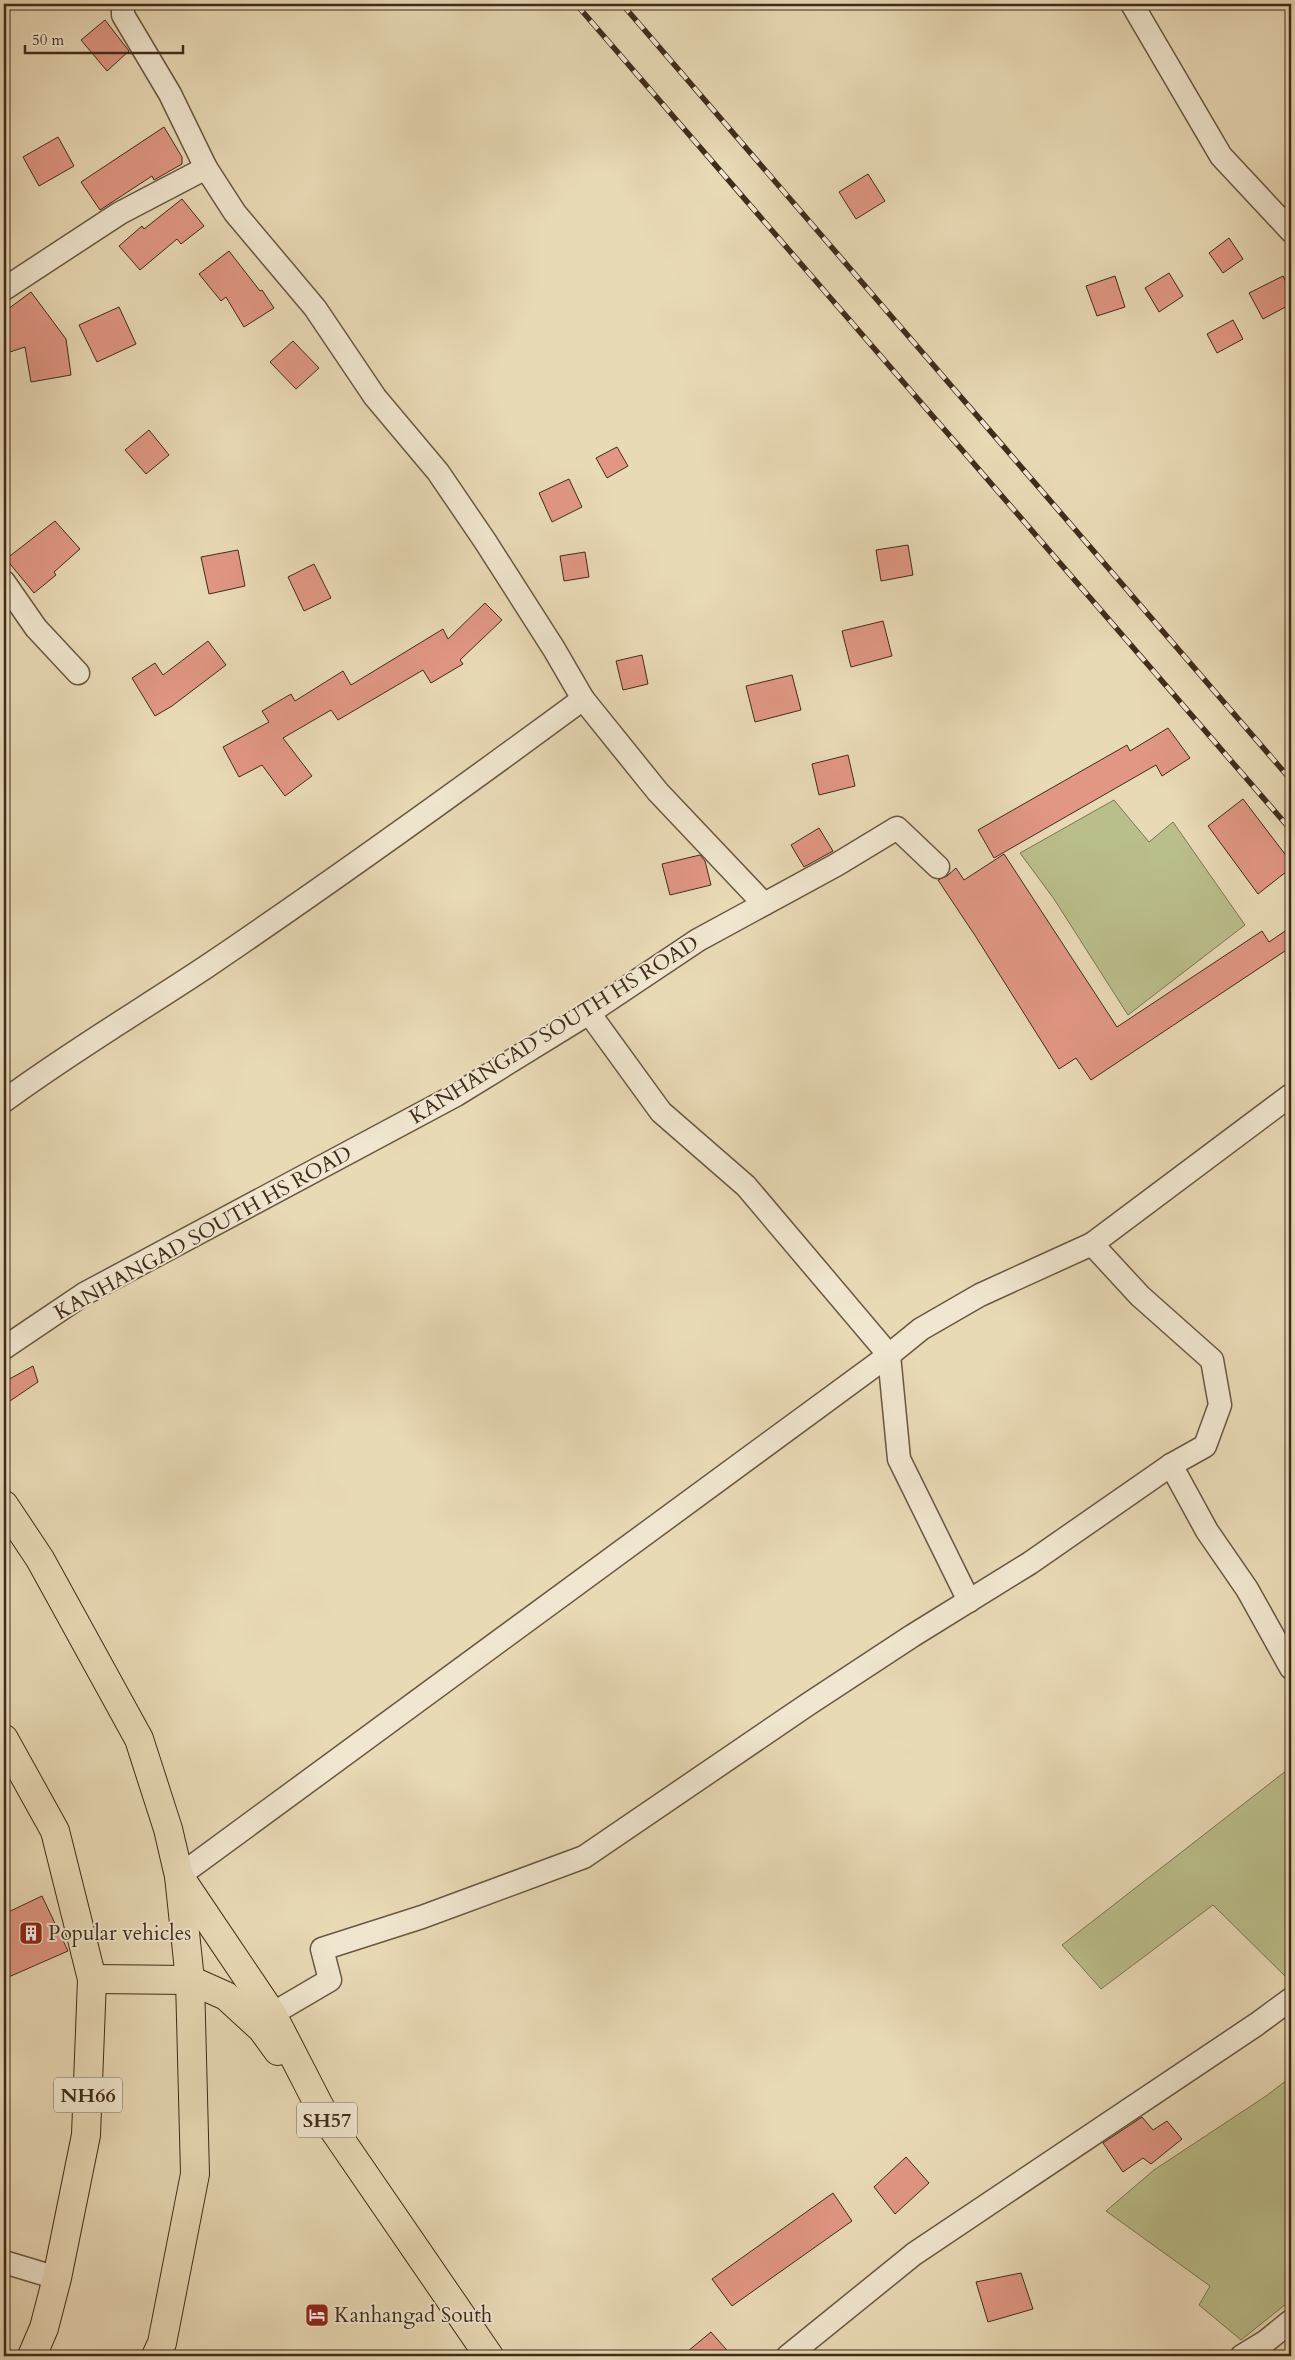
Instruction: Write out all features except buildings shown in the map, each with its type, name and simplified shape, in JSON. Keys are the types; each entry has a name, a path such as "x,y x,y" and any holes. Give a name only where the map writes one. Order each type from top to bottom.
{"main road":[{"path":"4,1505 40,1559 139,1739 168,1829 179,1876 190,1980 195,2174 162,2343 156,2356"},
{"name":"NH66","path":"4,1739 55,1831 92,1979 86,2135 57,2278 44,2328 32,2356"},
{"name":"SH57","path":"179,1876 272,2014 325,2117"},
{"name":"SH57","path":"92,1979 190,1980 226,1996 262,2029 325,2117 488,2356"}],"street":[{"path":"123,4 123,15 170,94 206,168 234,212 315,308 375,397 438,472 554,649 582,700 658,792 764,904"},
{"path":"1132,4 1221,156 1291,231"},
{"path":"4,289 120,213 206,168"},
{"path":"4,582 36,628 78,673"},
{"path":"4,1101 50,1067 205,967 400,834 582,700"},
{"name":"KANHANGAD SOUTH HS ROAD","path":"4,1348 84,1294 456,1095 589,1013 698,940 836,866 897,828 938,867"},
{"path":"589,1013 661,1112 746,1186 889,1355 899,1459 969,1600"},
{"path":"179,1876 889,1355 921,1329 980,1295 1092,1244 1291,1095"},
{"path":"272,2014 330,1980 322,1949 422,1918 584,1857 807,1705 969,1600 1030,1563 1172,1465 1205,1446 1220,1405 1212,1360 1140,1296 1092,1244"},
{"path":"1172,1465 1207,1531 1247,1589 1291,1668"},
{"path":"788,2356 914,2254 1257,2024 1291,1998"},
{"path":"4,2262 57,2278"},
{"path":"1242,2356 1265,2342 1291,2321"}],"green space":[{"path":"1114,800 1149,842 1173,822 1245,925 1128,1015 1054,899 1020,853"},
{"path":"1291,1767 1291,1982 1213,1905 1101,1989 1062,1945"},
{"path":"1291,2077 1291,2300 1241,2340 1199,2305 1210,2286 1106,2211 1154,2170 1266,2096"}],"railway":[{"path":"576,4 1291,830"},
{"path":"622,4 1291,780"}],"place":[{"name":"Popular vehicles","path":"31,1933"},
{"name":"Kanhangad South","path":"317,2315"}]}
